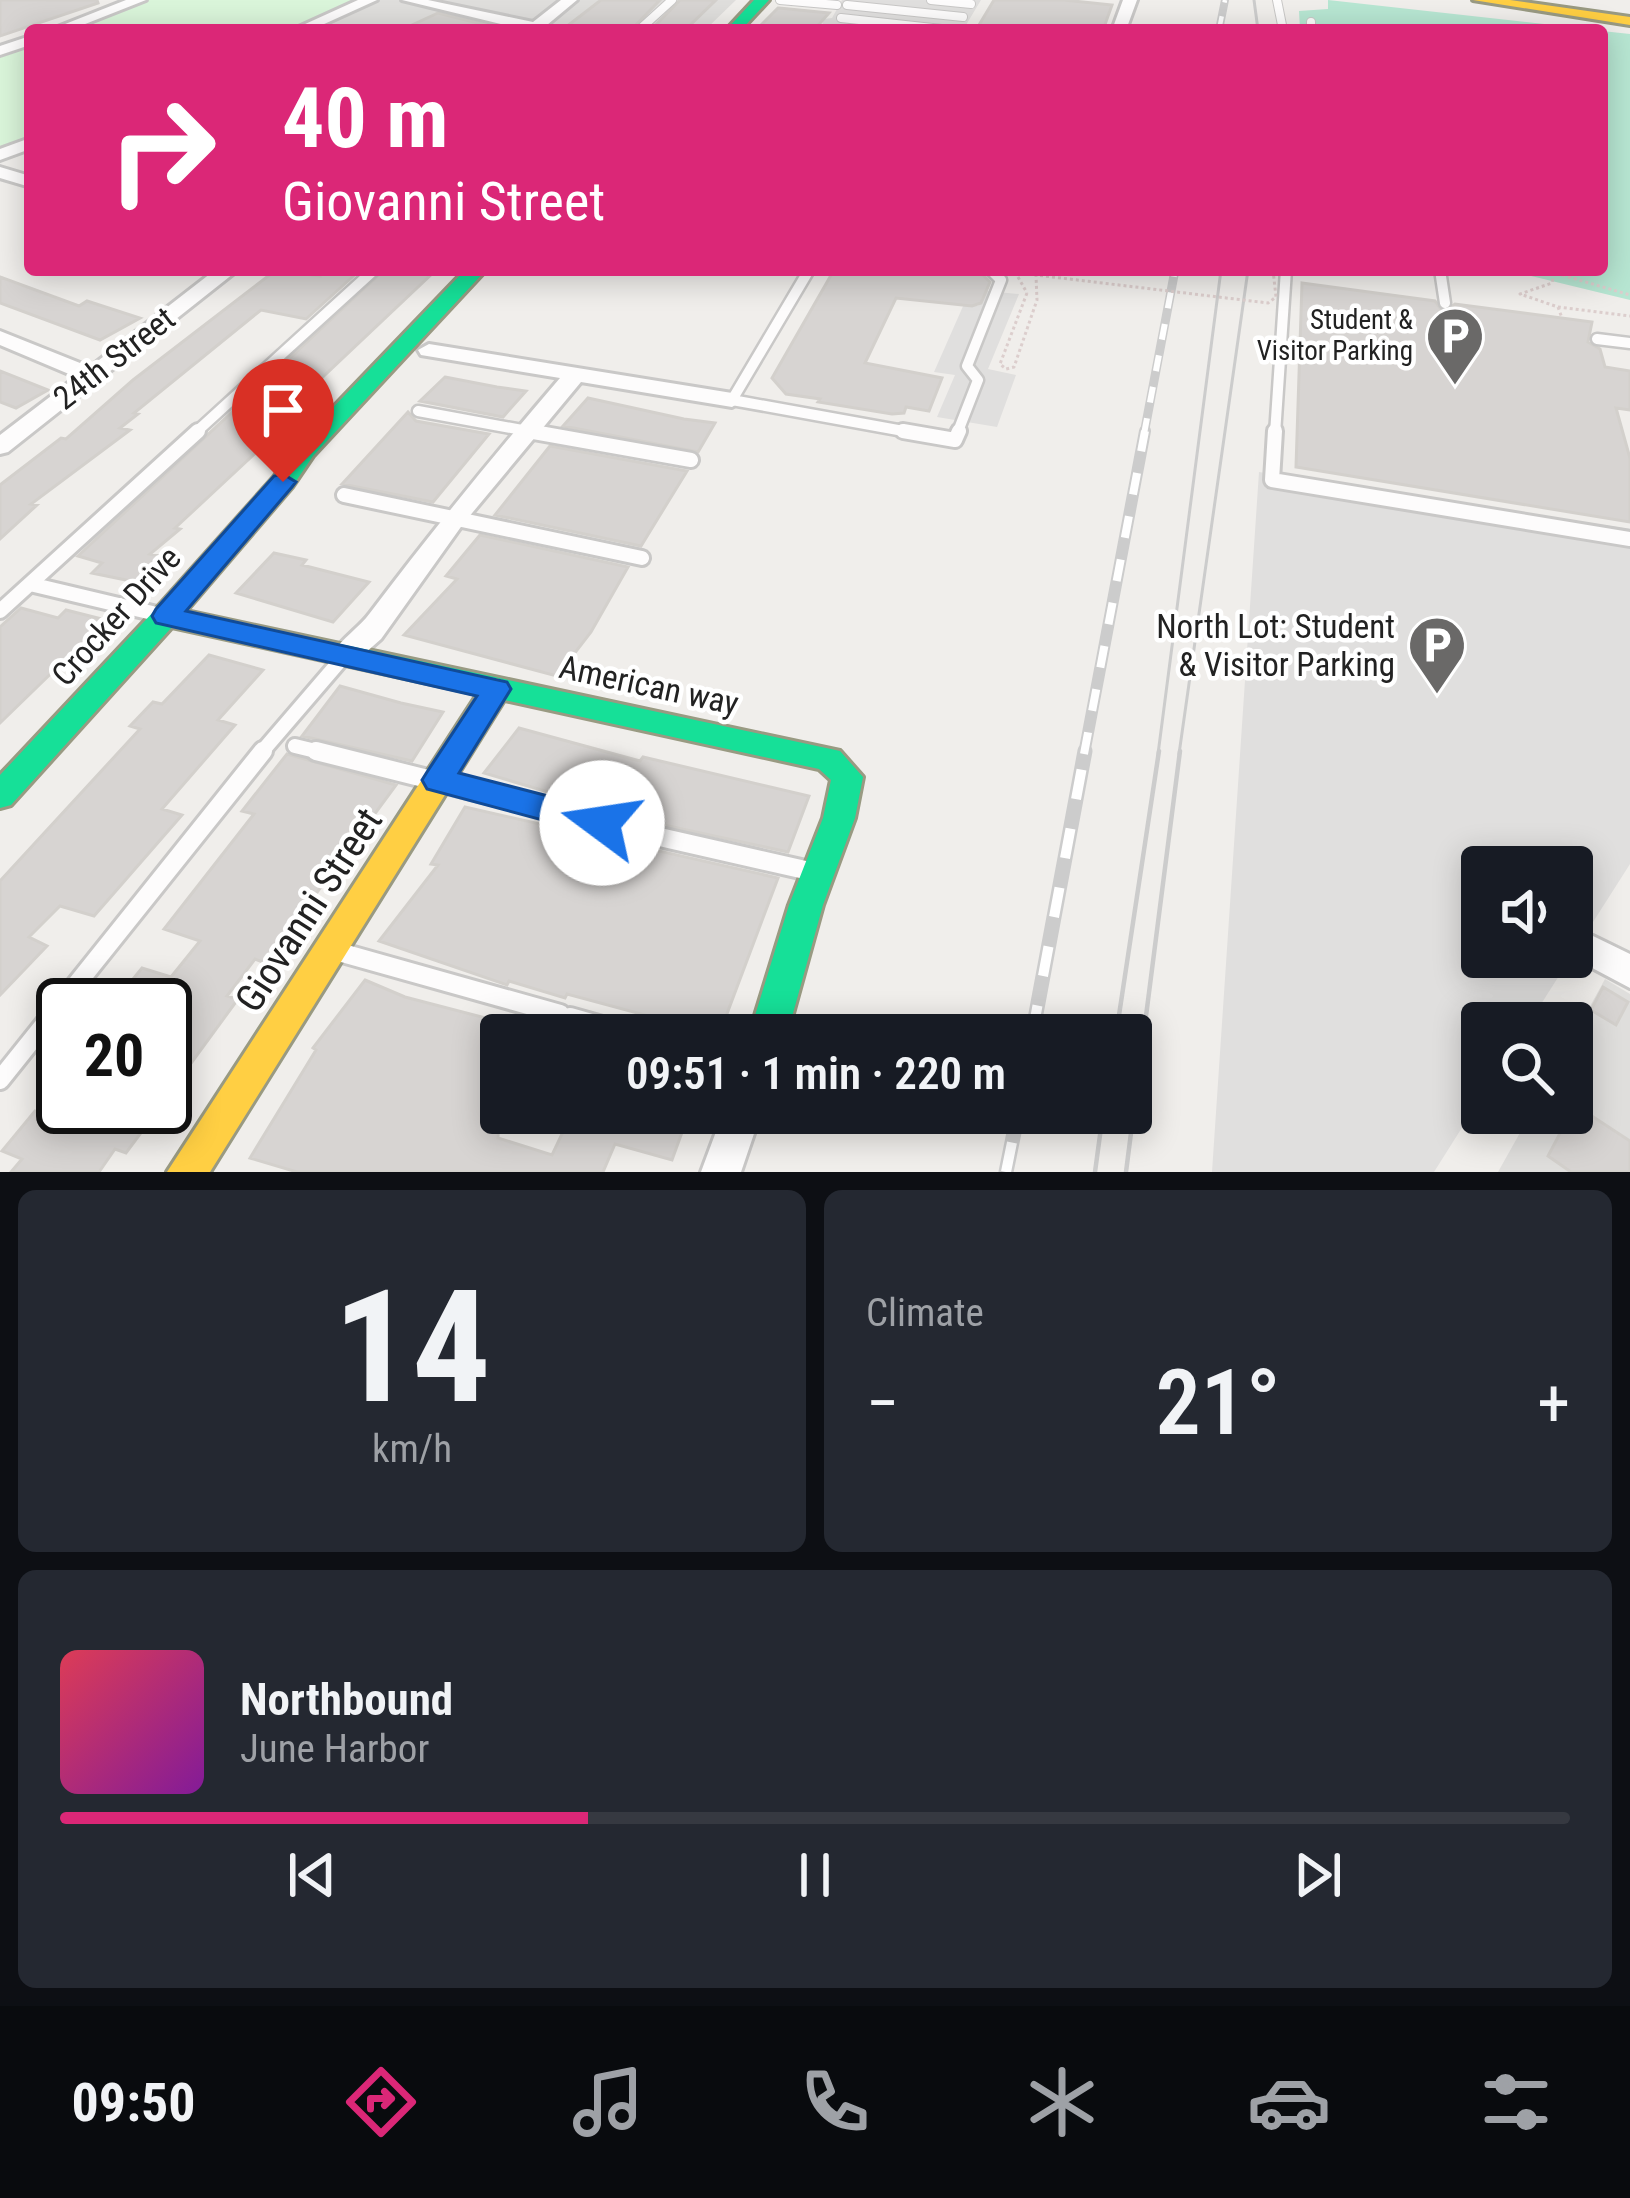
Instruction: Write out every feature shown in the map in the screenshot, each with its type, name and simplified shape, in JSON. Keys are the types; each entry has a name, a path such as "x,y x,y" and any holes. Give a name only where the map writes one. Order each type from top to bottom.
{"street":[{"path":"74,24 140,0"},
{"path":"313,24 370,0"},
{"path":"409,0 512,24"},
{"path":"540,24 570,0"},
{"path":"720,24 742,0"},
{"path":"739,24 762,0"},
{"path":"1480,0 1630,17"},
{"path":"1531,0 1630,17"},
{"name":"24th Street","path":"0,447 220,276"},
{"name":"Crocker Drive","path":"0,796 166,616 319,434 470,276"},
{"name":"Crocker Drive","path":"283,482 429,350 500,276"},
{"path":"0,337 91,375"},
{"path":"429,350 732,400"},
{"path":"346,654 371,632 454,518 576,374"},
{"name":"American way","path":"166,616 829,759 847,777 839,818 775,1014"},
{"name":"Giovanni Street","path":"196,1170 496,689"},
{"path":"1593,951 1630,972"},
{"path":"721,1172 735,1134"}],"lane":[{"path":"646,24 672,0"},
{"path":"779,0 845,4"},
{"path":"811,0 963,17"},
{"path":"932,0 973,2"},
{"path":"958,24 973,2"},
{"path":"840,24 845,4"},
{"path":"841,18 897,24"},
{"path":"0,611 367,276"},
{"path":"805,276 732,400 955,440 978,380 967,366 1001,280 997,276"},
{"path":"1286,276 1272,480 1630,539"},
{"path":"1441,276 1445,303"},
{"path":"1597,339 1630,343"},
{"path":"418,411 691,460"},
{"path":"344,495 642,558"},
{"path":"30,584 166,616"},
{"path":"0,1080 325,673 346,654"},
{"path":"295,746 819,873"},
{"path":"329,950 558,1014"}],"path":[{"path":"1027,293 1000,364 1003,368 1014,367 1036,301 1036,276"},
{"path":"1044,276 1268,303 1276,297 1274,276"},
{"path":"1553,276 1552,283 1520,294 1558,307 1630,316"},
{"path":"1566,276 1629,292"},
{"path":"1558,307 1562,318"}],"shaded area":[{"path":"379,0 736,0 711,24 321,24"},
{"path":"842,0 981,0 967,24 823,24 823,19 832,18"},
{"path":"987,291 1019,294 988,369 1016,375 997,427 937,417 955,375 934,372 964,304 978,306"},
{"name":"North Lot: Student & Visitor Parking","path":"1259,472 1630,529 1630,864 1593,922 1593,846 1461,846 1461,978 1558,978 1542,1002 1461,1002 1461,1129 1434,1172 1212,1172"},
{"path":"1605,979 1630,994 1630,1172 1498,1172 1519,1134 1593,1134 1592,1002"}],"green space":[{"path":"147,0 364,0 307,24 81,24"},
{"path":"1328,0 1544,24 1300,24 1299,11 1328,9"},
{"path":"1608,32 1630,34 1630,300 1531,276 1608,276"},
{"path":"24,45 24,143 0,153 0,54"}],"building":[{"path":"0,0 97,0 98,3 24,24 0,36"},
{"path":"601,0 660,0 637,24 570,24"},
{"path":"680,0 716,0 691,24 657,24"},
{"path":"994,0 1112,5 1105,24 980,24"},
{"path":"778,8 829,13 819,24 762,24"},
{"path":"438,13 482,24 414,24"},
{"path":"268,276 353,276 306,319 261,310 134,413 138,414 120,428 130,430 31,504 37,505 0,539 0,485 61,438 66,439 133,380"},
{"path":"378,276 430,276 253,443 264,445 150,554 161,556 136,582 92,573 102,563 78,556"},
{"path":"831,276 984,276 990,282 981,303 972,306 896,298 865,363 942,378 929,411 906,407 904,413 892,414 818,402 820,399 786,394 772,378"},
{"path":"0,277 79,306 87,301 140,318 100,340 0,303"},
{"name":"Student & Visitor Parking","path":"1302,283 1435,301 1443,312 1455,304 1592,322 1588,342 1600,349 1605,367 1630,371 1630,410 1616,408 1630,458 1630,522 1296,467"},
{"path":"0,371 48,390 16,408 0,402"},
{"path":"445,377 526,391 503,417 420,401"},
{"path":"588,398 715,423 698,452 563,426"},
{"path":"408,412 416,421 489,434 433,502 342,484"},
{"path":"550,446 687,471 641,546 495,515"},
{"path":"480,535 628,567 591,632 557,676 404,635 457,579 446,576"},
{"path":"274,553 369,582 333,622 236,593"},
{"path":"21,608 58,618 66,610 106,620 0,723 0,627"},
{"path":"209,655 263,670 218,720 235,725 162,809 182,815 94,916 60,906 29,937 47,946 0,995 0,881 140,729 130,726 153,702 162,704"},
{"path":"340,686 443,712 412,761 302,736"},
{"path":"519,728 640,761 643,757 809,796 788,852 650,822 484,773"},
{"path":"287,754 396,785 265,963 255,959 227,996 238,999 192,1062 192,978 134,978 142,968 171,977 200,941 164,929 254,814 242,811"},
{"path":"465,807 778,878 727,1014 641,1014 509,981 507,985 379,941 438,865 431,864"},
{"path":"365,980 405,997 480,1017 480,1134 498,1134 498,1138 552,1155 562,1134 681,1134 672,1160 615,1144 603,1172 297,1172 250,1158 313,1048"},
{"path":"1603,987 1628,1002 1616,1025 1593,1011"},
{"path":"35,1111 36,1134 140,1134 126,1153 115,1149 99,1172 11,1172 22,1159 2,1151"},
{"path":"1593,1117 1630,1141 1630,1172 1571,1172 1548,1156 1560,1134 1593,1134"}],"tram line":[{"path":"1254,0 1257,24"},
{"path":"1158,754 1220,276"},
{"path":"1179,754 1247,276"},
{"path":"1119,1014 1159,751"},
{"path":"1126,1172 1180,751"},
{"path":"1095,1172 1100,1134"}],"railway":[{"path":"1220,24 1225,0"},
{"path":"1144,434 1174,276"},
{"path":"1084,754 1145,431"},
{"path":"1036,1014 1085,751"},
{"path":"1006,1172 1014,1134"}],"traffic: fast":[{"path":"739,24 762,0"},
{"path":"0,796 166,616 283,482 304,451 470,276"},
{"path":"166,616 829,759 847,777 839,818 806,905 774,1014"}],"traffic: slow":[{"path":"1480,0 1630,21"},
{"path":"187,1172 496,689"}],"place":[{"name":"Student & Visitor Parking","path":"1455,387"},
{"name":"North Lot: Student & Visitor Parking","path":"1437,696"}],"route":[{"path":"283,482 166,616 496,689 438,780 602,823"}]}
